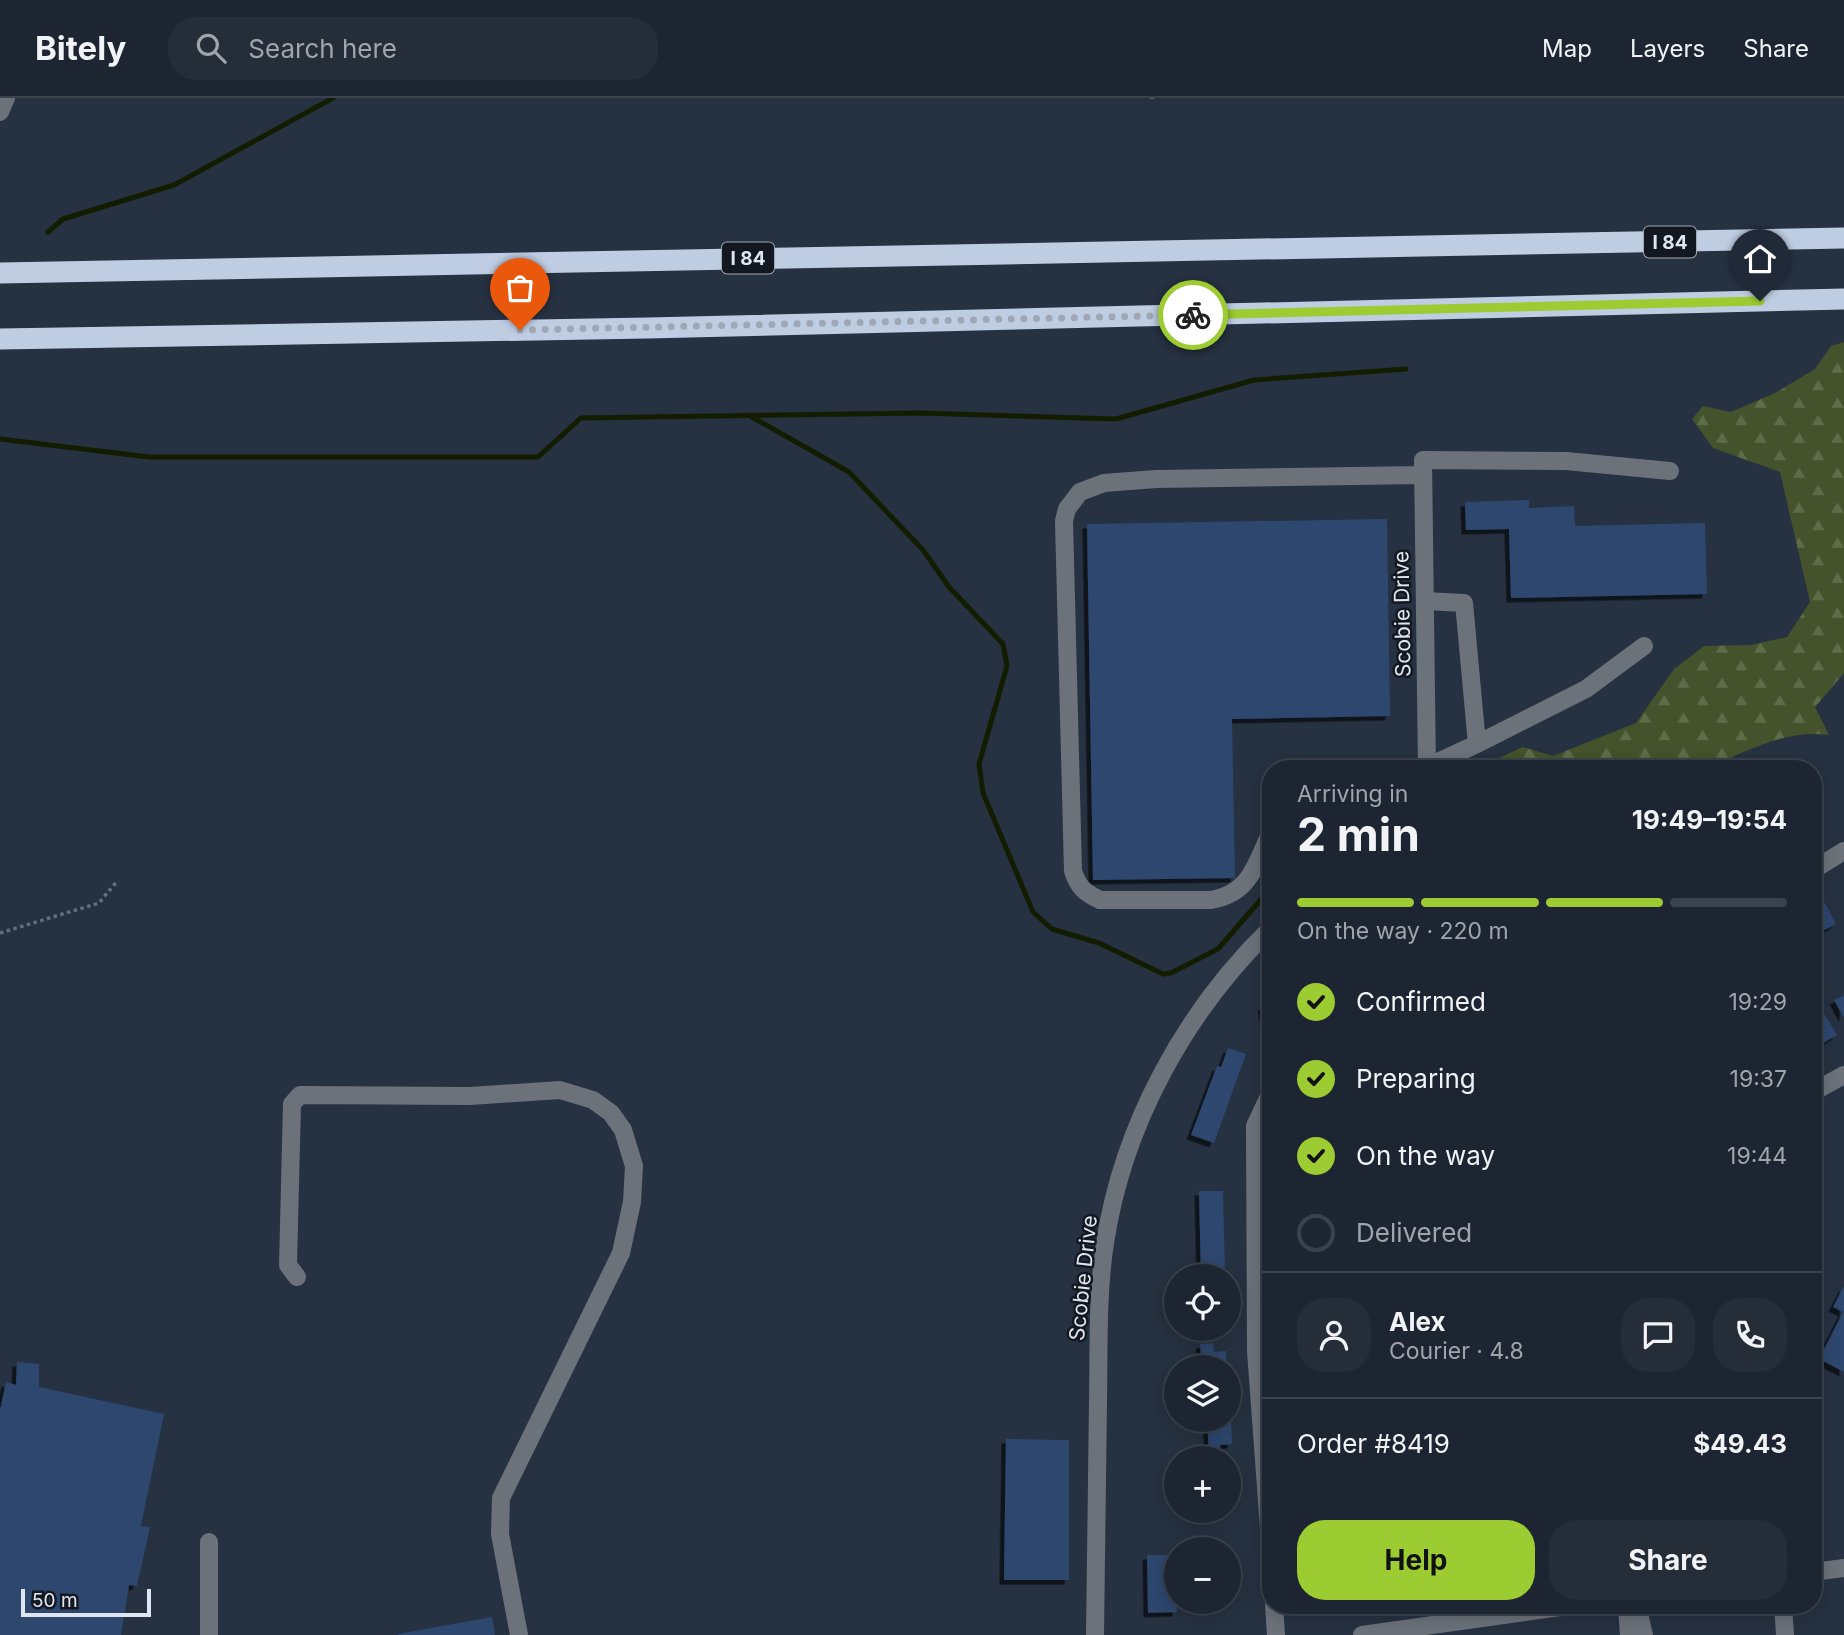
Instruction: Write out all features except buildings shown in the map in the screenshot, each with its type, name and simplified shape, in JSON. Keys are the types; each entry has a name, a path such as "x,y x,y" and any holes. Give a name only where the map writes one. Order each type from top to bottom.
{"highway":[{"name":"I 84","path":"0,273 1844,238"},
{"path":"0,339 648,328 1844,299"}],"street":[{"path":"0,112 6,98"},
{"path":"1262,851 1248,880 1228,897 1210,900 1100,900 1086,893 1076,883 1073,870 1064,521 1067,509 1080,492 1104,483 1156,479 1566,461 1670,471"},
{"name":"Scobie Drive","path":"1423,468 1427,760"},
{"path":"1425,601 1464,603 1477,744"},
{"path":"1444,760 1586,689 1644,646"},
{"path":"1822,864 1844,851"},
{"name":"Scobie Drive","path":"1095,1635 1099,1300 1105,1242 1121,1174 1135,1134 1166,1066 1203,1009 1262,939"},
{"path":"1822,1087 1844,1075"},
{"path":"297,1277 288,1265 292,1104 300,1095 470,1096 560,1090 593,1100 611,1113 623,1130 634,1166 632,1202 621,1253 501,1498 500,1534 519,1635"},
{"path":"1262,1111 1255,1126 1256,1351 1262,1433"},
{"path":"209,1542 209,1635"},
{"path":"1822,1571 1844,1568"},
{"path":"1275,1614 1276,1635"},
{"path":"1362,1635 1464,1614"},
{"path":"1628,1614 1629,1635"},
{"path":"1639,1614 1644,1635"},
{"path":"1783,1614 1784,1635"}],"path":[{"path":"0,933 99,903 118,880"}],"green space":[{"path":"1844,342 1844,673 1815,707 1829,735 1791,736 1732,757 1733,760 1494,760 1523,747 1553,756 1636,723 1674,669 1704,646 1751,645 1787,637 1810,602 1780,472 1713,448 1692,419 1703,406 1731,412 1775,393 1815,369 1831,346"}],"waterway":[{"path":"48,232 63,219 174,185 333,98"},
{"path":"0,439 149,457 538,457 581,418 920,413 1116,419 1254,380 1406,369"},
{"path":"752,417 849,472 923,550 949,587 1003,644 1007,666 979,764 983,793 1033,912 1052,929 1099,943 1163,974 1171,973 1218,949 1262,898"}],"way so far":[{"path":"520,330 1193,315"}],"route":[{"path":"1193,315 1760,301"}]}
